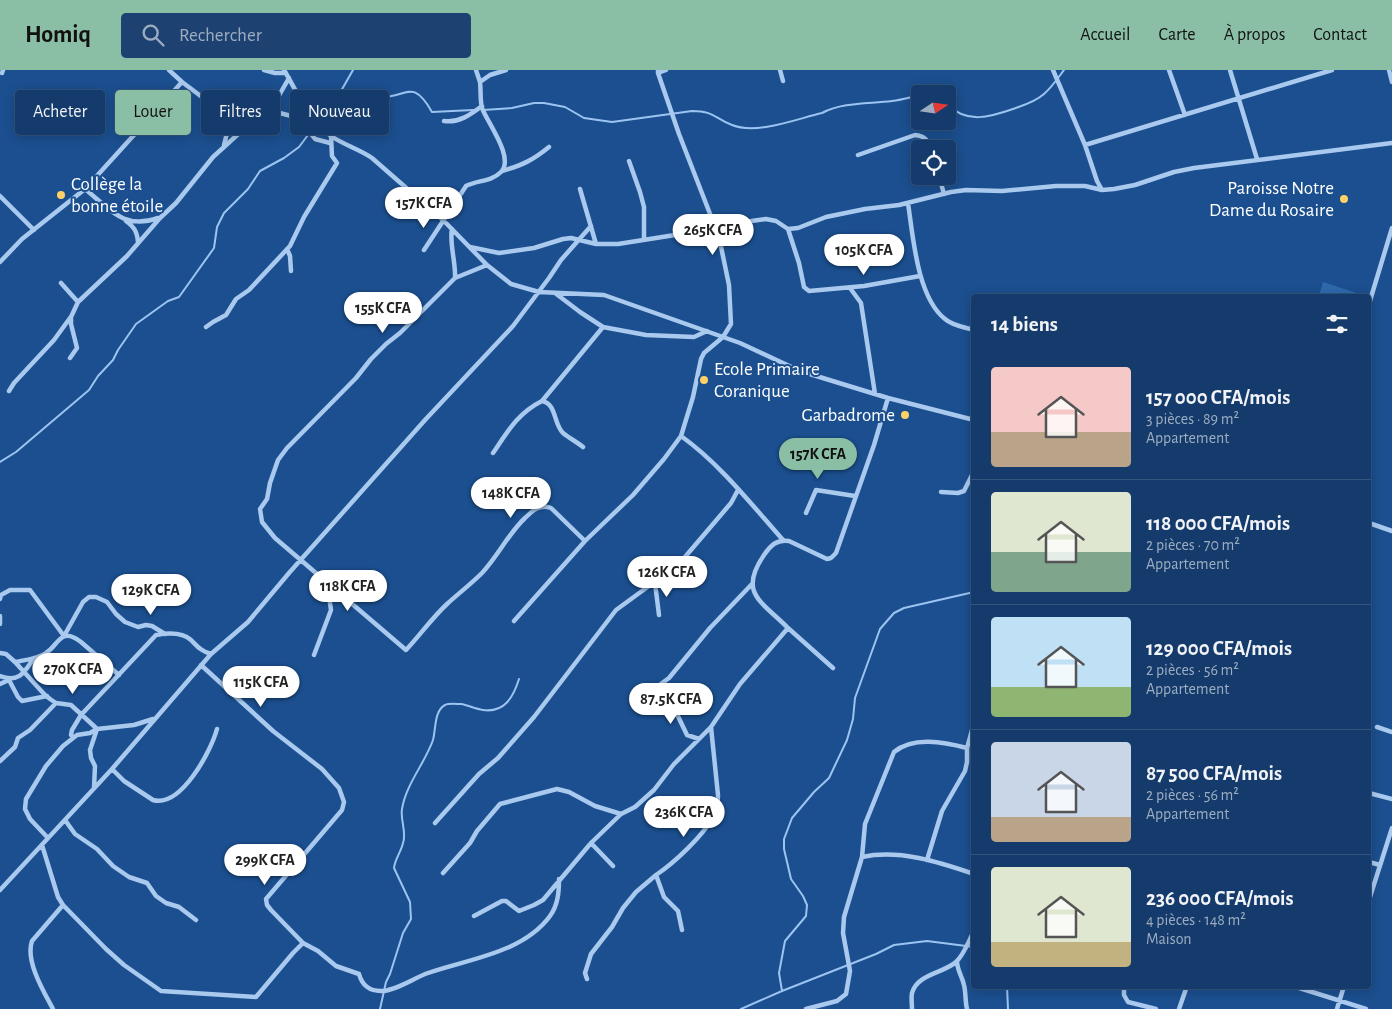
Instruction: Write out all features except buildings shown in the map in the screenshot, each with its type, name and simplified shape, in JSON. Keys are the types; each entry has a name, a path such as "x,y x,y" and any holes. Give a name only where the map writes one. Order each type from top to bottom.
{"street":[{"path":"169,70 201,96"},
{"path":"264,70 270,72 285,71 312,119 331,136 372,158 443,220 487,265 511,284 539,292 604,295 740,342 800,371 888,398 971,419"},
{"path":"476,70 480,82 482,106 496,133 505,160 505,166 502,171"},
{"path":"480,82 490,75 506,70"},
{"path":"514,621 585,541 633,495 681,436 693,398 701,359 704,353 723,337 731,324 726,269 715,226 685,149 658,71 666,70"},
{"path":"780,70 783,81"},
{"path":"1053,70 1102,190"},
{"path":"1169,70 1185,115"},
{"path":"1230,70 1257,159"},
{"path":"1085,145 1332,70"},
{"path":"1389,70 1392,82"},
{"path":"280,94 289,78"},
{"path":"0,262 22,238 85,189 182,82"},
{"path":"444,121 453,122 482,106"},
{"path":"280,113 299,118 315,139 330,143"},
{"path":"223,147 226,135"},
{"path":"9,391 61,331 71,317 78,302 127,256 160,218 176,204 213,157 238,135"},
{"path":"858,155 915,135 922,136 927,140"},
{"path":"206,327 226,316 236,299 249,290 287,248 307,210 337,163 332,156 331,136"},
{"path":"470,247 499,253 534,248 563,239 580,239 596,244 618,244 675,235 715,226 772,219 788,229 798,228 826,217 908,203 966,190 1002,191 1056,186 1085,186 1102,190 1114,189 1135,185 1174,172 1257,159 1392,143"},
{"path":"424,250 466,186 494,177 502,171 522,166 549,147"},
{"path":"629,161 644,207 644,240"},
{"path":"942,185 944,194"},
{"path":"85,189 134,228 137,233 138,242"},
{"path":"580,189 596,244"},
{"path":"0,196 34,230"},
{"path":"908,203 920,276 926,292 940,314 954,325 971,329"},
{"path":"124,220 142,222 160,218"},
{"path":"0,890 112,769 211,654 248,622 425,420 513,326 561,260 591,226"},
{"path":"1371,298 1392,228"},
{"path":"452,229 456,262 455,278"},
{"path":"788,229 806,290 850,288 920,276"},
{"path":"287,248 290,256 291,271"},
{"path":"1385,252 1392,254"},
{"path":"487,265 455,278 400,334 386,344 356,378 301,432 278,460 267,499 260,509 261,518 265,527 275,538 406,650 448,604 482,573 525,518 538,507 545,505 551,508 585,541"},
{"path":"62,283 78,302"},
{"path":"850,288 861,303 875,394"},
{"path":"554,292 580,312 603,326 646,335 694,337 707,332"},
{"path":"70,358 77,348 71,317"},
{"path":"493,453 516,420 532,406 542,401 603,326"},
{"path":"833,668 757,597 752,584 755,568 771,546 783,540 789,540 827,559 836,553 874,445 888,398"},
{"path":"542,401 548,402 551,406 563,433 583,446"},
{"path":"681,436 698,448 783,540"},
{"path":"941,492 958,493 964,491 971,477"},
{"path":"435,822 480,774 498,758 534,717 616,610 679,564 731,503 738,490"},
{"path":"806,513 816,490 855,496"},
{"path":"1371,524 1392,531"},
{"path":"655,582 659,615"},
{"path":"314,655 331,610 327,583"},
{"path":"632,695 654,689 669,678 710,628 752,584"},
{"path":"0,599 1,595 10,590 30,590 64,636"},
{"path":"64,636 83,602 89,597 96,596 107,602 125,622 138,627 152,626 164,634"},
{"path":"0,616 0,624"},
{"path":"474,916 502,901 506,901 519,911 542,900 591,844 621,814 631,810 647,798 674,764 711,727 740,684 788,628"},
{"path":"73,738 71,735 72,730 81,715 156,635 164,634 186,637 200,650 211,654"},
{"path":"15,662 47,653 59,638 64,636 75,637 119,675"},
{"path":"0,645 1,653 15,662 44,694 56,703 68,704 97,729"},
{"path":"0,684 24,672 34,658"},
{"path":"201,666 272,731 322,769 339,788 344,802 342,810 266,899 267,905 271,910 303,944 318,951 336,966 359,974 361,982 367,988 386,990 426,974 507,948 540,927 551,915 557,901 559,879"},
{"path":"0,676 9,680 22,701 47,696"},
{"path":"654,689 675,710 687,734 699,740"},
{"path":"0,761 15,747 18,738 30,730 56,703"},
{"path":"48,838 30,819 25,809 26,799 46,766 73,738 84,733 90,733 97,729 134,725 156,718"},
{"path":"587,979 585,973 591,954 631,898 701,835 714,816 718,805 718,795 711,727"},
{"path":"1377,727 1392,732"},
{"path":"94,788 95,766 90,750 97,729"},
{"path":"112,769 124,781 154,800 166,800 189,781 211,747 217,729"},
{"path":"927,860 942,811 965,772 967,748 971,734"},
{"path":"806,1009 837,1001 846,994 850,971 842,927 846,907 862,857 865,824 894,752 902,746 914,743 947,743 967,748"},
{"path":"443,873 470,843 477,831 500,804 557,789 569,792 595,806 621,814"},
{"path":"1371,794 1392,799"},
{"path":"65,820 75,834 98,849 113,866 129,877 148,883 156,896 166,904 180,907 196,920"},
{"path":"1371,894 1392,828"},
{"path":"591,844 613,866"},
{"path":"42,845 54,889 63,905 124,965 160,991 256,997 293,953 303,944"},
{"path":"862,857 880,855 906,856 971,873"},
{"path":"1371,863 1380,865"},
{"path":"656,875 664,897 678,912 682,930"},
{"path":"54,1009 41,986 30,958 30,948 32,942 63,905"},
{"path":"912,1009 912,992 916,986 924,979 940,972 957,961 971,936"},
{"path":"957,961 957,968 965,987 967,1009"},
{"path":"1124,989 1124,996 1128,1002 1156,1009"},
{"path":"1179,1009 1185,989"},
{"path":"1302,989 1366,1009"},
{"path":"1337,1009 1343,989"}],"shaded area":[{"path":"1323,282 1360,294 1320,294"}],"waterway":[{"path":"0,462 16,452 89,390 98,376 113,360 136,324 168,301 179,297 214,248 217,227 224,213 248,189 260,171 284,158 299,147 341,91 353,70"},
{"path":"956,112 971,117 979,117 1004,112 1029,103 1041,97 1064,70"},
{"path":"389,96 414,92 425,101 432,112 473,110"},
{"path":"483,110 544,103 565,107 584,118 612,122 700,111 732,125 742,128 753,128 789,122 847,105 896,101 911,97"},
{"path":"782,991 779,973 785,941 806,916 807,905 791,879 784,849 784,839 792,818 814,792 829,778 847,740 853,719 855,698 880,629 894,613 904,608 971,593"},
{"path":"380,1009 386,982 403,933 411,919 410,902 394,868 404,839 402,809 411,782 433,740 439,711 445,705 451,704 461,704 483,710 497,709 502,707 511,698 519,679"},
{"path":"741,1009 894,945 927,941 971,947"},
{"path":"1007,989 1008,1009"}],"place":[{"name":"Collège la bonne étoile","path":"61,195"},
{"name":"Paroisse Notre Dame du Rosaire","path":"1344,199"},
{"name":"Ecole Primaire Coranique","path":"704,380"},
{"name":"Garbadrome","path":"905,415"}]}
